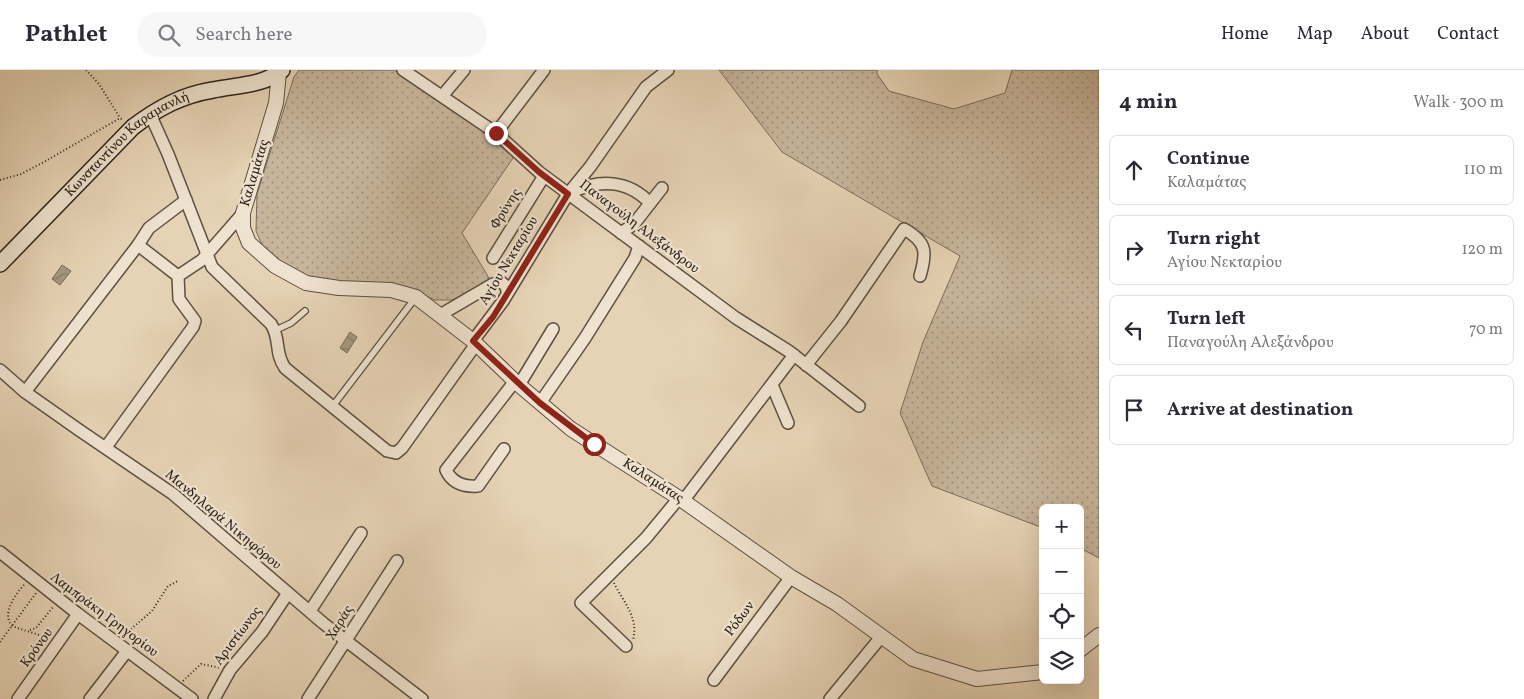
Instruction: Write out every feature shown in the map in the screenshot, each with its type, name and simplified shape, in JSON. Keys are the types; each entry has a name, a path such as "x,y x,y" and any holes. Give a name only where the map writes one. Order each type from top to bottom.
{"main road":[{"name":"Κωνσταντίνου Καραμανλή","path":"0,264 133,127 150,114 178,99 211,90 253,84 281,71"}],"street":[{"name":"Παναγούλη Αλεξάνδρου","path":"403,70 443,95 496,133 544,176 736,318 751,325 794,355 859,406"},
{"path":"443,95 464,70"},
{"path":"496,133 544,70"},
{"name":"Αγίου Νεκταρίου","path":"332,407 387,450 396,453 493,317 507,291 568,194 590,167 646,87 668,70"},
{"name":"Καλαμάτας","path":"281,71 276,103 243,213 249,243 259,254 306,283 339,288 391,290 416,297 474,342 517,383 571,428 681,499 791,577 836,604 913,659 977,678 1039,672"},
{"path":"150,114 212,267 242,294 276,330 278,358 285,368 332,407"},
{"name":"Φρύνης","path":"493,258 544,176"},
{"path":"568,194 595,184 620,184 641,194 650,203"},
{"path":"621,233 634,224 662,188"},
{"path":"26,392 138,246 149,228 186,200"},
{"path":"178,276 193,267 206,255 243,213"},
{"path":"806,365 840,321 904,229 916,236 924,246 924,262 920,276"},
{"path":"138,246 178,276"},
{"path":"540,403 585,338 635,258 639,246"},
{"path":"106,447 193,327 195,321 179,299 178,276"},
{"path":"440,315 493,284 501,282 506,286 507,291"},
{"path":"504,449 478,486 470,487 458,483 449,477 446,470 517,383 553,329"},
{"path":"626,646 581,603 646,538 681,499 794,355"},
{"name":"Μανδηλαρά Νικηφόρου","path":"0,370 26,392 172,494 288,594 422,699"},
{"path":"772,385 788,423"},
{"path":"310,611 361,532"},
{"name":"Λαμπράκη Γρηγορίου","path":"0,552 78,614 192,699"},
{"name":"Χαράς","path":"308,699 347,642 396,561"},
{"name":"Ρόδων","path":"714,680 791,577"},
{"name":"Αριστίωνος","path":"214,699 230,670 262,632 288,594"},
{"name":"Κρόνου","path":"18,699 78,614"},
{"path":"1084,647 1099,635"},
{"path":"830,699 881,637"},
{"path":"90,699 127,651"}],"lane":[{"path":"332,407 416,297"},
{"path":"276,330 298,319 305,311"}],"path":[{"path":"86,70 99,84 120,118 133,127"},
{"path":"0,180 21,174 120,118"},
{"path":"610,574 630,607 634,621 634,639 626,646"},
{"path":"30,577 14,596 7,608 7,618 12,626 38,634 56,647"},
{"path":"115,642 152,611 168,586 178,581"},
{"path":"0,642 42,586"},
{"path":"29,630 36,628 60,600"},
{"path":"173,684 180,682 201,664 230,670"}],"shaded area":[{"path":"299,70 394,70 441,99 510,151 513,158 462,233 489,278 481,286 452,300 435,300 403,286 310,279 280,261 262,245 256,231 257,194 294,77"},
{"path":"719,70 877,70 877,74 889,91 954,109 1005,93 1012,70 1099,70 1099,558 1084,550 1084,504 1039,504 1039,526 932,486 900,413 923,342 960,256 782,152"}],"water":[{"path":"62,265 71,271 60,285 52,279"},
{"path":"350,332 357,337 347,353 340,348"}],"route":[{"path":"496,133 539,172 568,194 507,291 493,317 473,341 540,403 594,444"}]}
